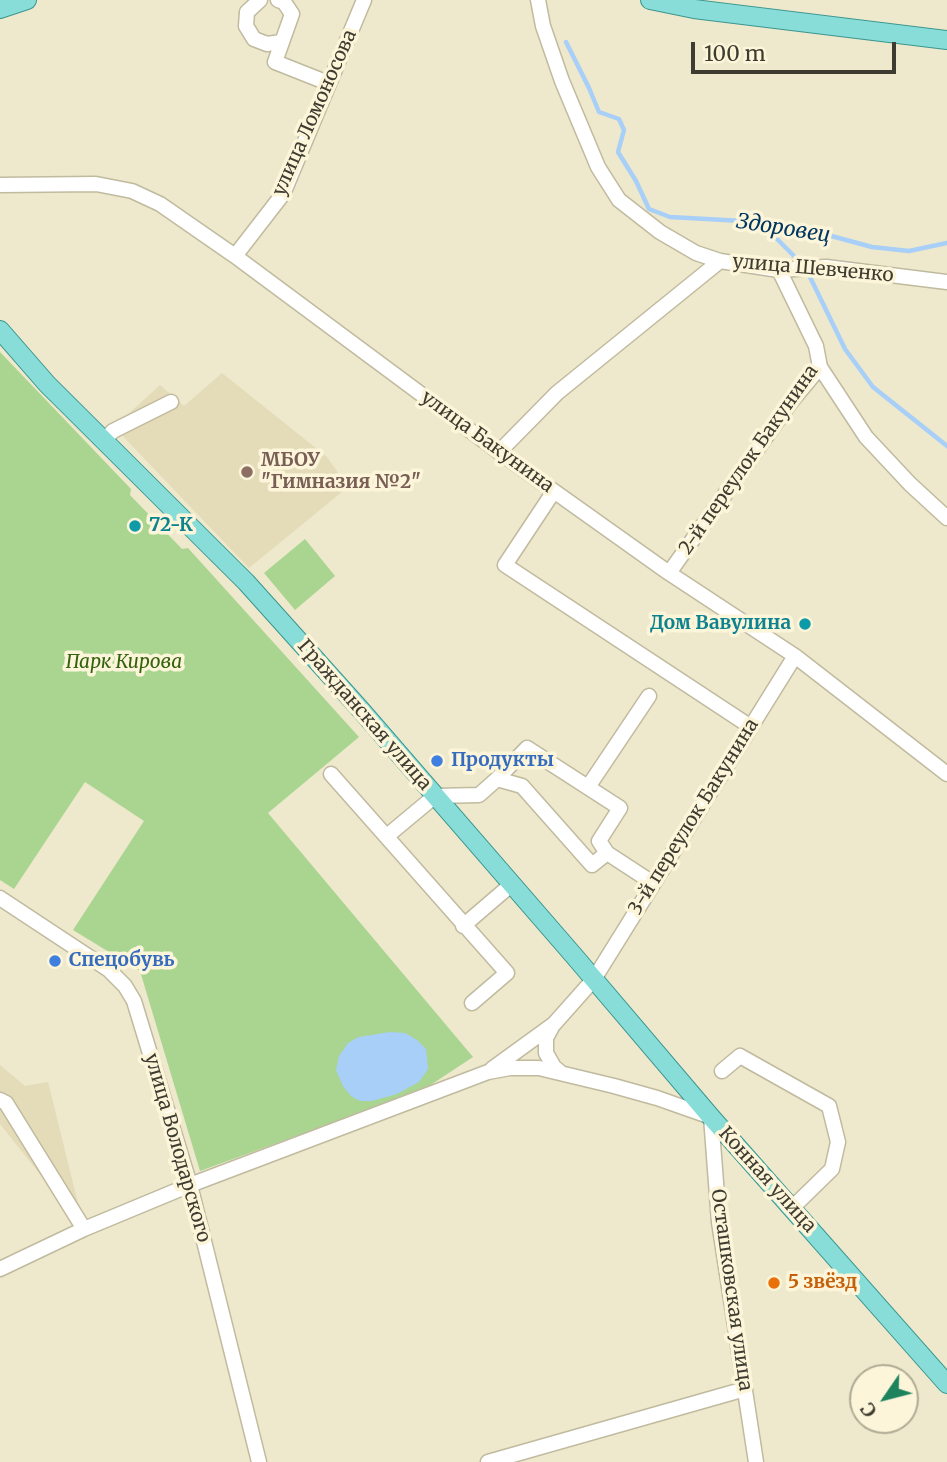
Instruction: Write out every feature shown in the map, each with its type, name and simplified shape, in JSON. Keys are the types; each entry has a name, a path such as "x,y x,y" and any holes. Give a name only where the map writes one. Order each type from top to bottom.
{"main road":[{"path":"0,9 27,0"},
{"path":"650,0 947,40"},
{"name":"Гражданская улица","path":"0,330 37,374 246,582 436,796 711,1117"},
{"name":"Конная улица","path":"711,1117 947,1384"}],"street":[{"path":"260,0 247,12 246,26 254,39 267,44 281,41"},
{"path":"278,0 284,2 292,14"},
{"path":"299,0 275,62 328,83"},
{"name":"улица Ломоносова","path":"235,256 283,194 364,0"},
{"name":"улица Шевченко","path":"538,0 543,26 562,80 598,167 619,200 660,232 696,253 720,261 779,270 826,267 947,282"},
{"name":"улица Бакунина","path":"0,185 96,184 132,191 160,204 235,256 499,452 669,573 795,656 947,774"},
{"path":"499,452 557,393 720,261"},
{"name":"2-й переулок Бакунина","path":"669,573 790,403 820,367 816,346 779,270"},
{"path":"820,367 866,437 910,484 947,518"},
{"path":"104,440 116,429 171,402"},
{"path":"554,491 505,565 751,727"},
{"name":"3-й переулок Бакунина","path":"594,979 795,656"},
{"path":"587,787 649,695"},
{"path":"387,836 436,796 480,795 527,748 620,808 599,841 607,853 653,883"},
{"path":"331,774 507,973 472,1003"},
{"path":"497,779 522,786 592,864 607,853"},
{"path":"463,926 512,884"},
{"name":"улица Володарского","path":"0,898 109,970 128,990 134,1001 190,1185 259,1462"},
{"name":"Конная улица","path":"488,1072 554,1024 594,979"},
{"path":"554,1024 545,1046 549,1061 559,1072"},
{"path":"722,1070 740,1056 829,1106 838,1142 831,1169 792,1208"},
{"name":"Конная улица","path":"0,1269 84,1229 190,1185 488,1072 524,1067 559,1072 657,1098 711,1117"},
{"path":"657,1098 668,1086 672,1071"},
{"path":"0,1100 6,1103 84,1229"},
{"name":"Осташковская улица","path":"711,1117 719,1222 756,1462"},
{"path":"488,1462 744,1389"}],"shaded area":[{"name":"МБОУ \"Гимназия №2\"","path":"222,373 327,457 348,487 249,568 114,427 160,385 184,406"},
{"path":"0,1065 25,1086 48,1082 79,1207 69,1211 0,1124"}],"green space":[{"name":"Парк Кирова","path":"0,352 131,489 130,495 182,549 188,548 359,737 268,813 473,1057 423,1090 200,1171 140,971 73,930 144,821 85,782 14,889 0,880"},
{"path":"305,539 335,576 295,610 264,573"}],"water":[{"path":"390,1032 405,1033 417,1040 426,1049 428,1069 419,1082 397,1094 372,1101 360,1101 351,1096 343,1086 336,1070 339,1056 348,1043 359,1037"}],"waterway":[{"name":"Здоровец","path":"566,42 599,112 619,119 624,130 618,152 649,209 670,217 760,222 780,233 813,231 872,247 909,251 947,243"},
{"path":"765,227 799,261"},
{"path":"810,277 845,349 873,387 947,446"}],"place":[{"name":"МБОУ \"Гимназия №2\"","path":"247,472"},
{"name":"72-К","path":"135,526"},
{"name":"Дом Вавулина","path":"805,624"},
{"name":"Продукты","path":"437,761"},
{"name":"Спецобувь","path":"55,961"},
{"name":"5 звёзд","path":"774,1283"}]}
